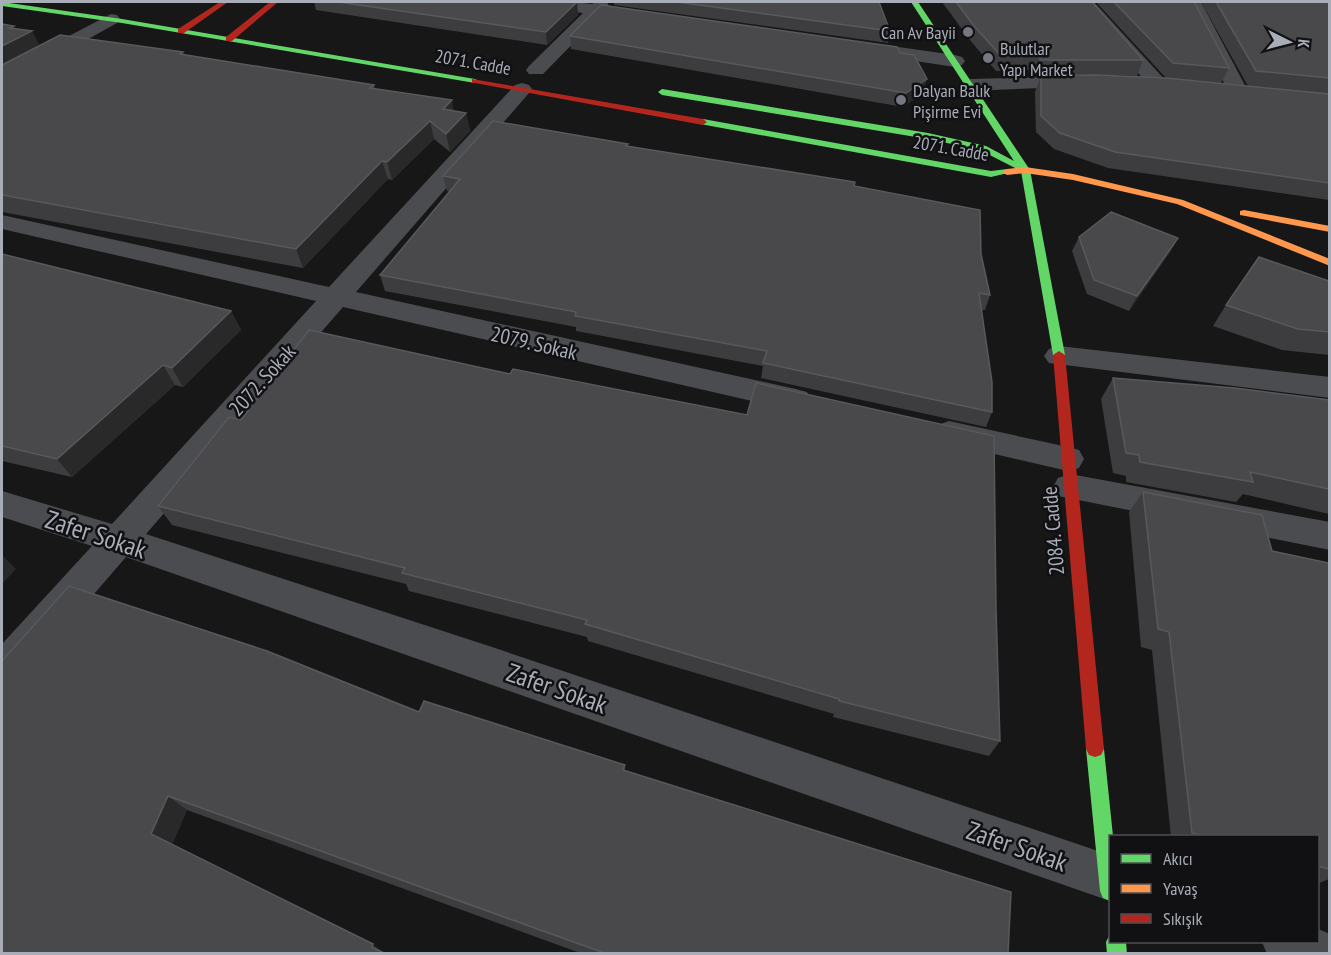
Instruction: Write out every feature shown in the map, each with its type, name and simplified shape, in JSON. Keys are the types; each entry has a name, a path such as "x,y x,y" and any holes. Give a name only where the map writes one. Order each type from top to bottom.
{"street":[{"path":"181,32 224,2"},
{"path":"229,39 274,2"},
{"path":"541,2 601,5 654,18"},
{"path":"915,2 1025,170 1073,177 1180,202 1329,228"},
{"path":"1084,2 1160,85"},
{"path":"1192,2 1239,93"},
{"name":"2071. Cadde","path":"2,4 229,39 531,75 991,174 1025,170"},
{"name":"2072. Sokak","path":"2,671 336,298 531,75 601,5"},
{"path":"179,14 271,27"},
{"path":"2,79 111,19"},
{"path":"839,44 955,61"},
{"path":"971,85 1101,82"},
{"path":"1136,84 1182,87"},
{"name":"2071. Cadde","path":"651,90 928,136 983,148 1025,170"},
{"path":"1216,90 1262,95"},
{"name":"2084. Cadde","path":"1025,170 1059,356 1109,872"},
{"path":"1180,202 1329,263"},
{"name":"2079. Sokak","path":"2,222 826,406"},
{"path":"1059,356 1329,388"},
{"path":"918,427 1069,473 1329,536"},
{"name":"Zafer Sokak","path":"2,504 119,540 492,665 1109,882"},
{"path":"1289,943 1319,954"}],"building":[{"path":"338,2 577,2 546,32"},
{"path":"677,2 879,2 890,31"},
{"path":"956,2 1092,2 1143,60 1040,60 1040,55 1001,56"},
{"path":"1114,2 1194,2 1229,68 1173,63"},
{"path":"1216,2 1329,2 1329,78 1256,71"},
{"path":"601,5 897,47 900,53 914,55 927,79 906,93 570,36"},
{"path":"2,24 14,26 10,28 32,31 2,46"},
{"path":"60,35 183,52 180,54 374,85 370,88 452,100 443,109 466,113 446,134 430,121 387,162 382,161 296,249 2,195 2,65"},
{"path":"1096,75 1166,78 1329,94 1329,183 1115,152 1060,133 1041,116 1041,76"},
{"path":"493,121 628,144 626,146 855,182 854,186 980,210 981,254 990,295 979,293 992,382 992,412 763,363 767,351 575,316 576,312 380,275 460,179 443,176"},
{"path":"1111,212 1178,238 1137,296 1094,280 1079,237"},
{"path":"2,254 231,311 172,368 163,365 57,459 2,446"},
{"path":"1259,257 1329,281 1329,332 1298,329 1226,305"},
{"path":"309,330 510,374 513,369 747,415 756,383 994,436 1000,741 839,701 839,699 585,624 587,620 402,573 405,568 158,506 229,417 241,420"},
{"path":"1113,378 1235,388 1329,400 1329,489 1250,472 1253,482 1140,462 1139,455 1126,453"},
{"path":"1143,492 1262,515 1272,551 1329,563 1329,869 1319,866 1319,835 1199,835 1192,833 1169,632 1158,629"},
{"path":"69,586 267,651 419,712 424,701 625,765 623,770 1011,892 1008,954 607,954 168,796 151,834 373,944 372,947 386,954 2,954 2,661"}],"traffic: fast":[{"path":"915,2 1025,170 1059,355"},
{"path":"2,4 122,21 475,81"},
{"path":"662,92 928,136 983,148 1025,170"},
{"path":"703,122 991,174 1007,172"},
{"path":"1095,749 1109,882"},
{"path":"1116,943 1117,954"}],"traffic: slow":[{"path":"1007,172 1025,170 1073,177 1180,202 1330,263"},
{"path":"1244,213 1330,229"}],"traffic: jam":[{"path":"181,31 224,2"},
{"path":"229,39 274,2"},
{"path":"475,81 703,122"},
{"path":"1059,355 1095,749"}],"place":[{"name":"Can Av Bayii","path":"968,32"},
{"name":"Bulutlar Yapı Market","path":"988,58"},
{"name":"Dalyan Balık Pişirme Evi","path":"901,100"}]}
